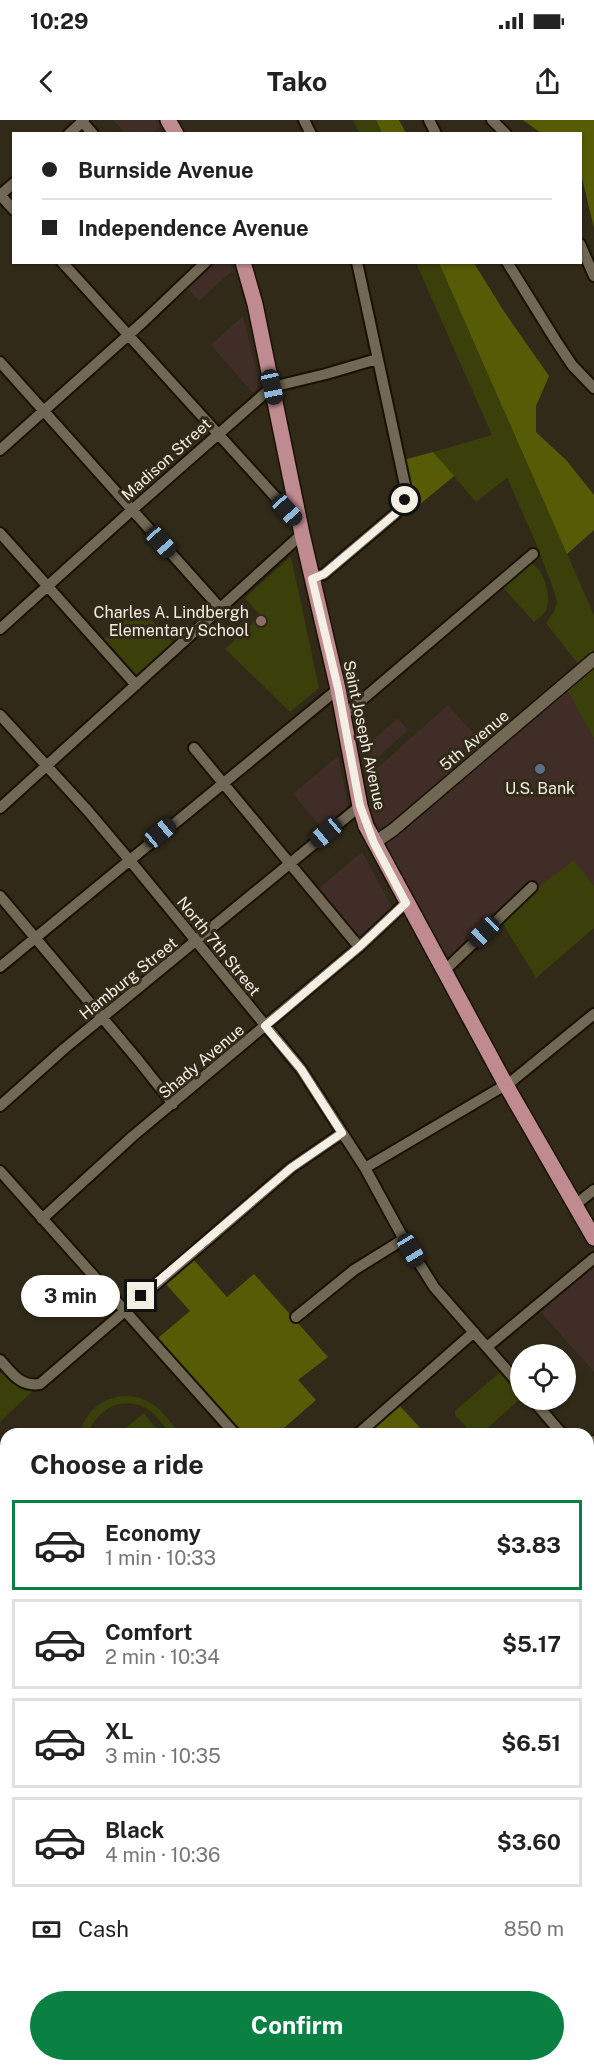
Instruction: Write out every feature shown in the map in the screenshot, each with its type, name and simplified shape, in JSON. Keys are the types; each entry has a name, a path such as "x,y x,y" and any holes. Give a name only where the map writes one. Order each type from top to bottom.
{"main road":[{"name":"Saint Joseph Avenue","path":"244,264 255,304 312,579 338,688 360,806 374,843 406,903 506,1085 594,1238"}],"street":[{"path":"71,132 82,120 91,132"},
{"path":"492,120 504,132"},
{"path":"12,185 0,195 12,208"},
{"path":"582,249 594,276"},
{"path":"0,808 220,608 302,530 64,264"},
{"path":"0,450 128,336 204,264"},
{"path":"312,579 324,574 395,514 403,505 406,496 357,264"},
{"path":"508,264 572,365 594,388"},
{"name":"Madison Street","path":"0,629 272,387 377,359"},
{"path":"0,362 220,608"},
{"path":"0,533 136,685"},
{"path":"343,716 533,554"},
{"name":"5th Avenue","path":"374,843 393,831 594,659"},
{"path":"0,967 338,688"},
{"name":"North 7th Street","path":"0,715 129,859 301,1069 365,1168 404,1239 434,1287 510,1373"},
{"path":"194,748 359,947"},
{"name":"Hamburg Street","path":"0,1106 102,1018 360,806"},
{"path":"444,971 532,887"},
{"path":"0,896 173,1104"},
{"name":"Shady Avenue","path":"42,1218 359,947 406,903"},
{"path":"365,1168 506,1085 594,1014"},
{"path":"0,1360 14,1375 30,1385 40,1384 291,1168 342,1133"},
{"path":"0,1170 231,1428"},
{"path":"575,1205 594,1190"},
{"path":"296,1317 354,1270 404,1239"},
{"path":"487,1347 594,1258"},
{"path":"365,1428 474,1332"},
{"path":"542,1410 557,1428"}],"shaded area":[{"path":"113,120 156,120 160,127 153,132 124,132"},
{"path":"376,120 399,120 405,132 382,132"},
{"path":"523,120 594,120 594,228 582,178 582,132 540,132"},
{"path":"212,264 231,264 233,270 199,301 186,287"},
{"path":"439,264 475,264 503,310 549,376 536,406 536,432 566,460 594,495 594,530 567,554"},
{"path":"243,316 258,379 257,388 253,393 211,345"},
{"path":"433,452 454,476 419,505 411,501 403,460"},
{"path":"567,690 594,739 594,886 573,861 449,957 443,951 385,849 386,845 389,839"},
{"path":"448,705 484,745 394,821 380,828 374,820 365,779"},
{"path":"398,718 408,730 364,770 359,752"},
{"path":"338,756 348,806 323,830 293,794"},
{"path":"362,852 391,908 388,914 358,939 316,891"},
{"path":"192,1258 227,1297 254,1274 328,1357 298,1380 316,1400 284,1428 238,1428 157,1339 190,1311 164,1282"},
{"path":"594,1265 594,1372 576,1352 576,1344 569,1344 538,1309"},
{"path":"398,1404 420,1428 371,1428"}],"green space":[{"path":"353,120 376,120 382,132 359,132"},
{"path":"416,264 439,264 594,615 594,650 578,664 546,623 555,610 557,602 536,543 507,478 476,502 433,452 492,435"},
{"path":"290,557 319,688 290,712 225,649 261,616 245,598"},
{"path":"531,563 543,576 548,596 546,610 534,622 500,584 525,564"},
{"path":"139,607 173,643 136,676 132,675 101,641"},
{"path":"594,668 594,739 567,690"},
{"path":"574,860 594,886 594,928 536,978 502,922 532,892"},
{"path":"4,1370 18,1385 33,1391 0,1422 0,1373"},
{"path":"500,1372 510,1384 510,1408 488,1428 467,1428 455,1415 455,1411"},
{"path":"132,1396 141,1398 162,1412 175,1428 165,1428 144,1407 127,1403 103,1412 90,1428 82,1428 85,1419 94,1408 113,1398"},
{"path":"144,1413 156,1428 125,1428"}],"place":[{"name":"Charles A. Lindbergh Elementary School","path":"261,621"},
{"name":"U.S. Bank","path":"540,769"}],"route":[{"path":"141,1296 291,1168 342,1133 301,1069 265,1026 359,947 406,903 374,843 360,806 338,688 312,579 324,574 395,514 405,500"}]}
